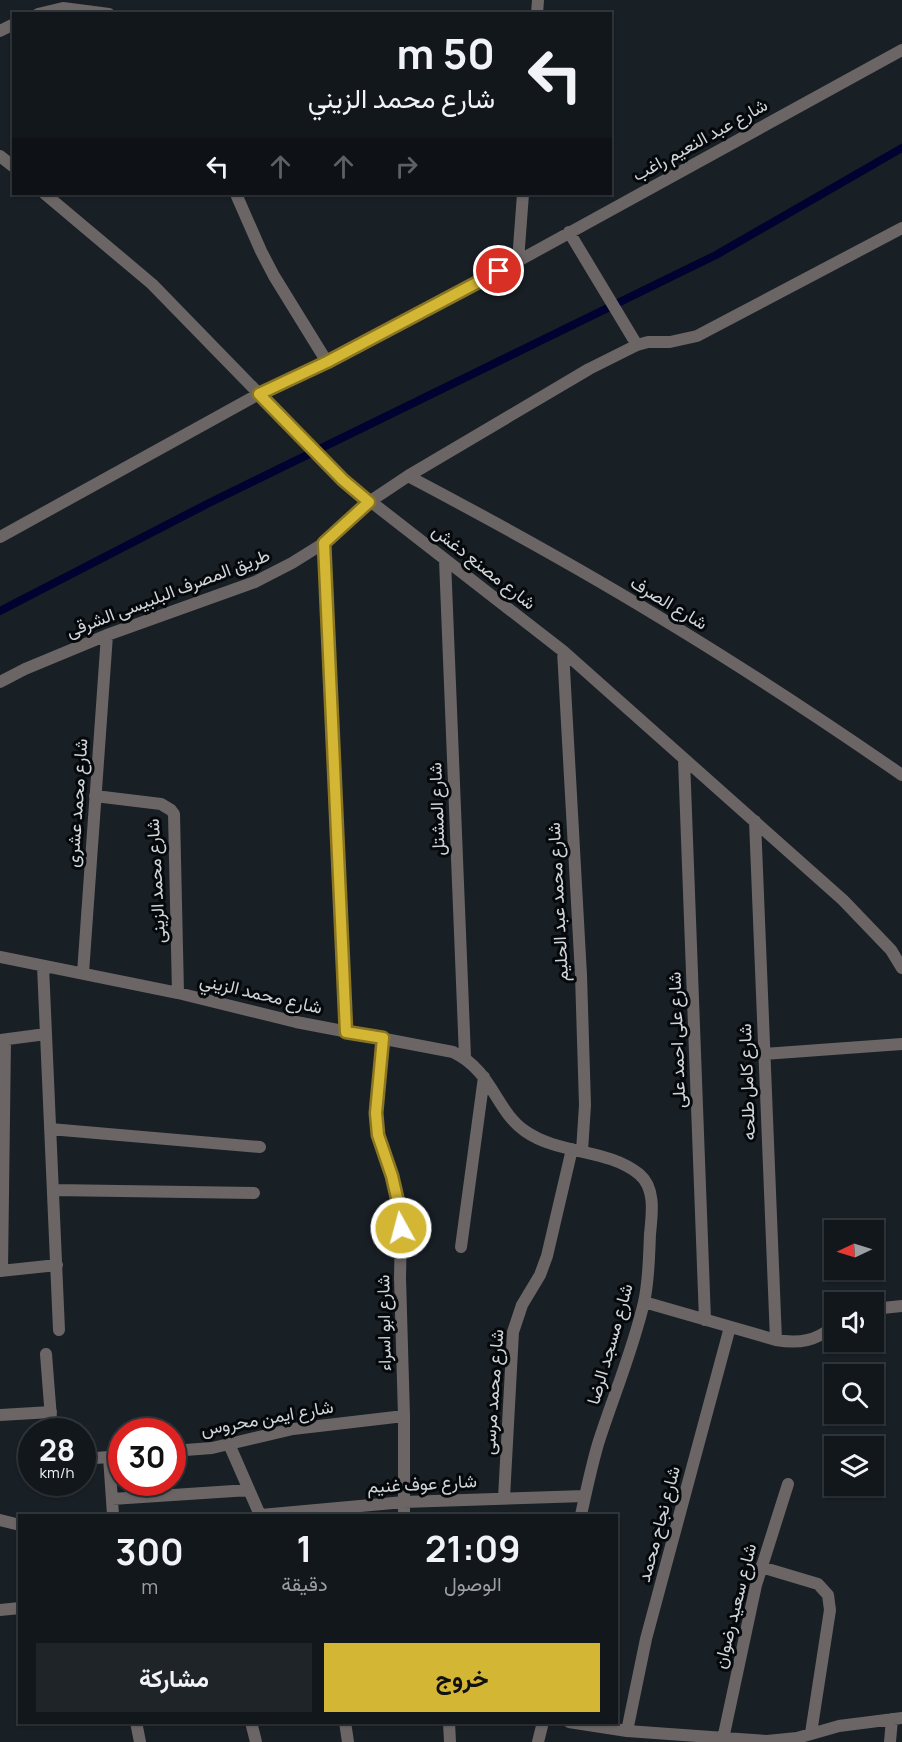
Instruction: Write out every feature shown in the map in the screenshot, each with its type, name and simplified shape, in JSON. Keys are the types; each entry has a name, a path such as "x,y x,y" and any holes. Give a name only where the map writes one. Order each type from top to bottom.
{"street":[{"path":"46,12 63,8 94,12"},
{"name":"شارع عبد النعيم راغب","path":"259,394 327,362 518,261 902,50"},
{"path":"0,156 12,165"},
{"name":"شارع مصنع دغش","path":"46,195 152,284 343,480 562,651 897,947 902,968"},
{"path":"236,195 274,276 327,362"},
{"path":"518,261 523,195"},
{"path":"369,502 408,476 590,369 637,345 648,342 670,342 697,336 902,228"},
{"path":"568,232 637,345"},
{"path":"0,537 259,394"},
{"name":"شارع الصرف","path":"408,476 499,524 677,628 795,702 902,775"},
{"name":"طريق المصرف البلبيسى الشرقى","path":"0,682 25,669 107,635 255,582 324,543 369,502"},
{"path":"324,543 346,1032"},
{"name":"شارع المشتل","path":"445,560 465,1058"},
{"name":"شارع محمد عشرى","path":"83,973 107,635"},
{"name":"شارع محمد عبد الحليم","path":"530,1293 547,1256 577,1150 585,1105 581,987 562,651"},
{"name":"شارع على احمد على","path":"684,759 705,1320"},
{"name":"شارع محمد الزينى","path":"95,796 161,804 174,814 178,993"},
{"name":"شارع كامل طلحه","path":"755,821 776,1340"},
{"name":"شارع محمد الزيني","path":"0,957 178,993 296,1022 453,1052 465,1058 484,1077 513,1120 523,1130 552,1144 577,1150"},
{"path":"43,966 60,1330"},
{"path":"46,1034 3,1040 1,1271 57,1265"},
{"name":"شارع ابو اسراء","path":"383,1038 376,1113 378,1135 398,1202 401,1228 404,1514"},
{"path":"764,1054 902,1044"},
{"path":"461,1247 484,1077"},
{"path":"50,1129 260,1147"},
{"name":"شارع مسجد الرضا","path":"577,1150 613,1161 638,1173 646,1181 651,1194 652,1214 644,1302 598,1445 581,1514"},
{"path":"53,1190 254,1193"},
{"name":"شارع محمد مرسى","path":"504,1498 513,1332 522,1305 530,1293"},
{"path":"644,1302 776,1340 805,1342 824,1334"},
{"path":"884,1308 902,1306"},
{"name":"شارع نجاح محمد","path":"627,1731 646,1639 730,1328"},
{"path":"46,1354 51,1418"},
{"path":"0,1415 51,1412"},
{"name":"شارع ايمن محروس","path":"186,1451 212,1448 293,1428 404,1416"},
{"path":"229,1444 260,1514"},
{"name":"شارع سعيد رضوان","path":"723,1739 761,1568 788,1484"},
{"path":"112,1499 249,1490"},
{"path":"112,1496 113,1514"},
{"name":"شارع عوف غنيم","path":"271,1514 404,1502 585,1496"},
{"path":"0,1520 18,1524"},
{"path":"761,1568 818,1584 828,1595 830,1610 811,1733"},
{"path":"0,1610 18,1608"},
{"path":"582,1724 627,1731 767,1741 797,1740 811,1733 839,1726 897,1718 890,1742"},
{"path":"136,1724 140,1742"},
{"path":"252,1724 256,1742"},
{"path":"345,1724 348,1742"},
{"path":"449,1724 450,1742"},
{"path":"538,1742 542,1724"}],"waterway":[{"path":"0,611 209,503 716,255 902,148"}],"route":[{"path":"401,1228 392,1176 378,1135 376,1113 383,1038 346,1032 324,543 369,502 343,480 259,394 327,362 499,271"}]}
